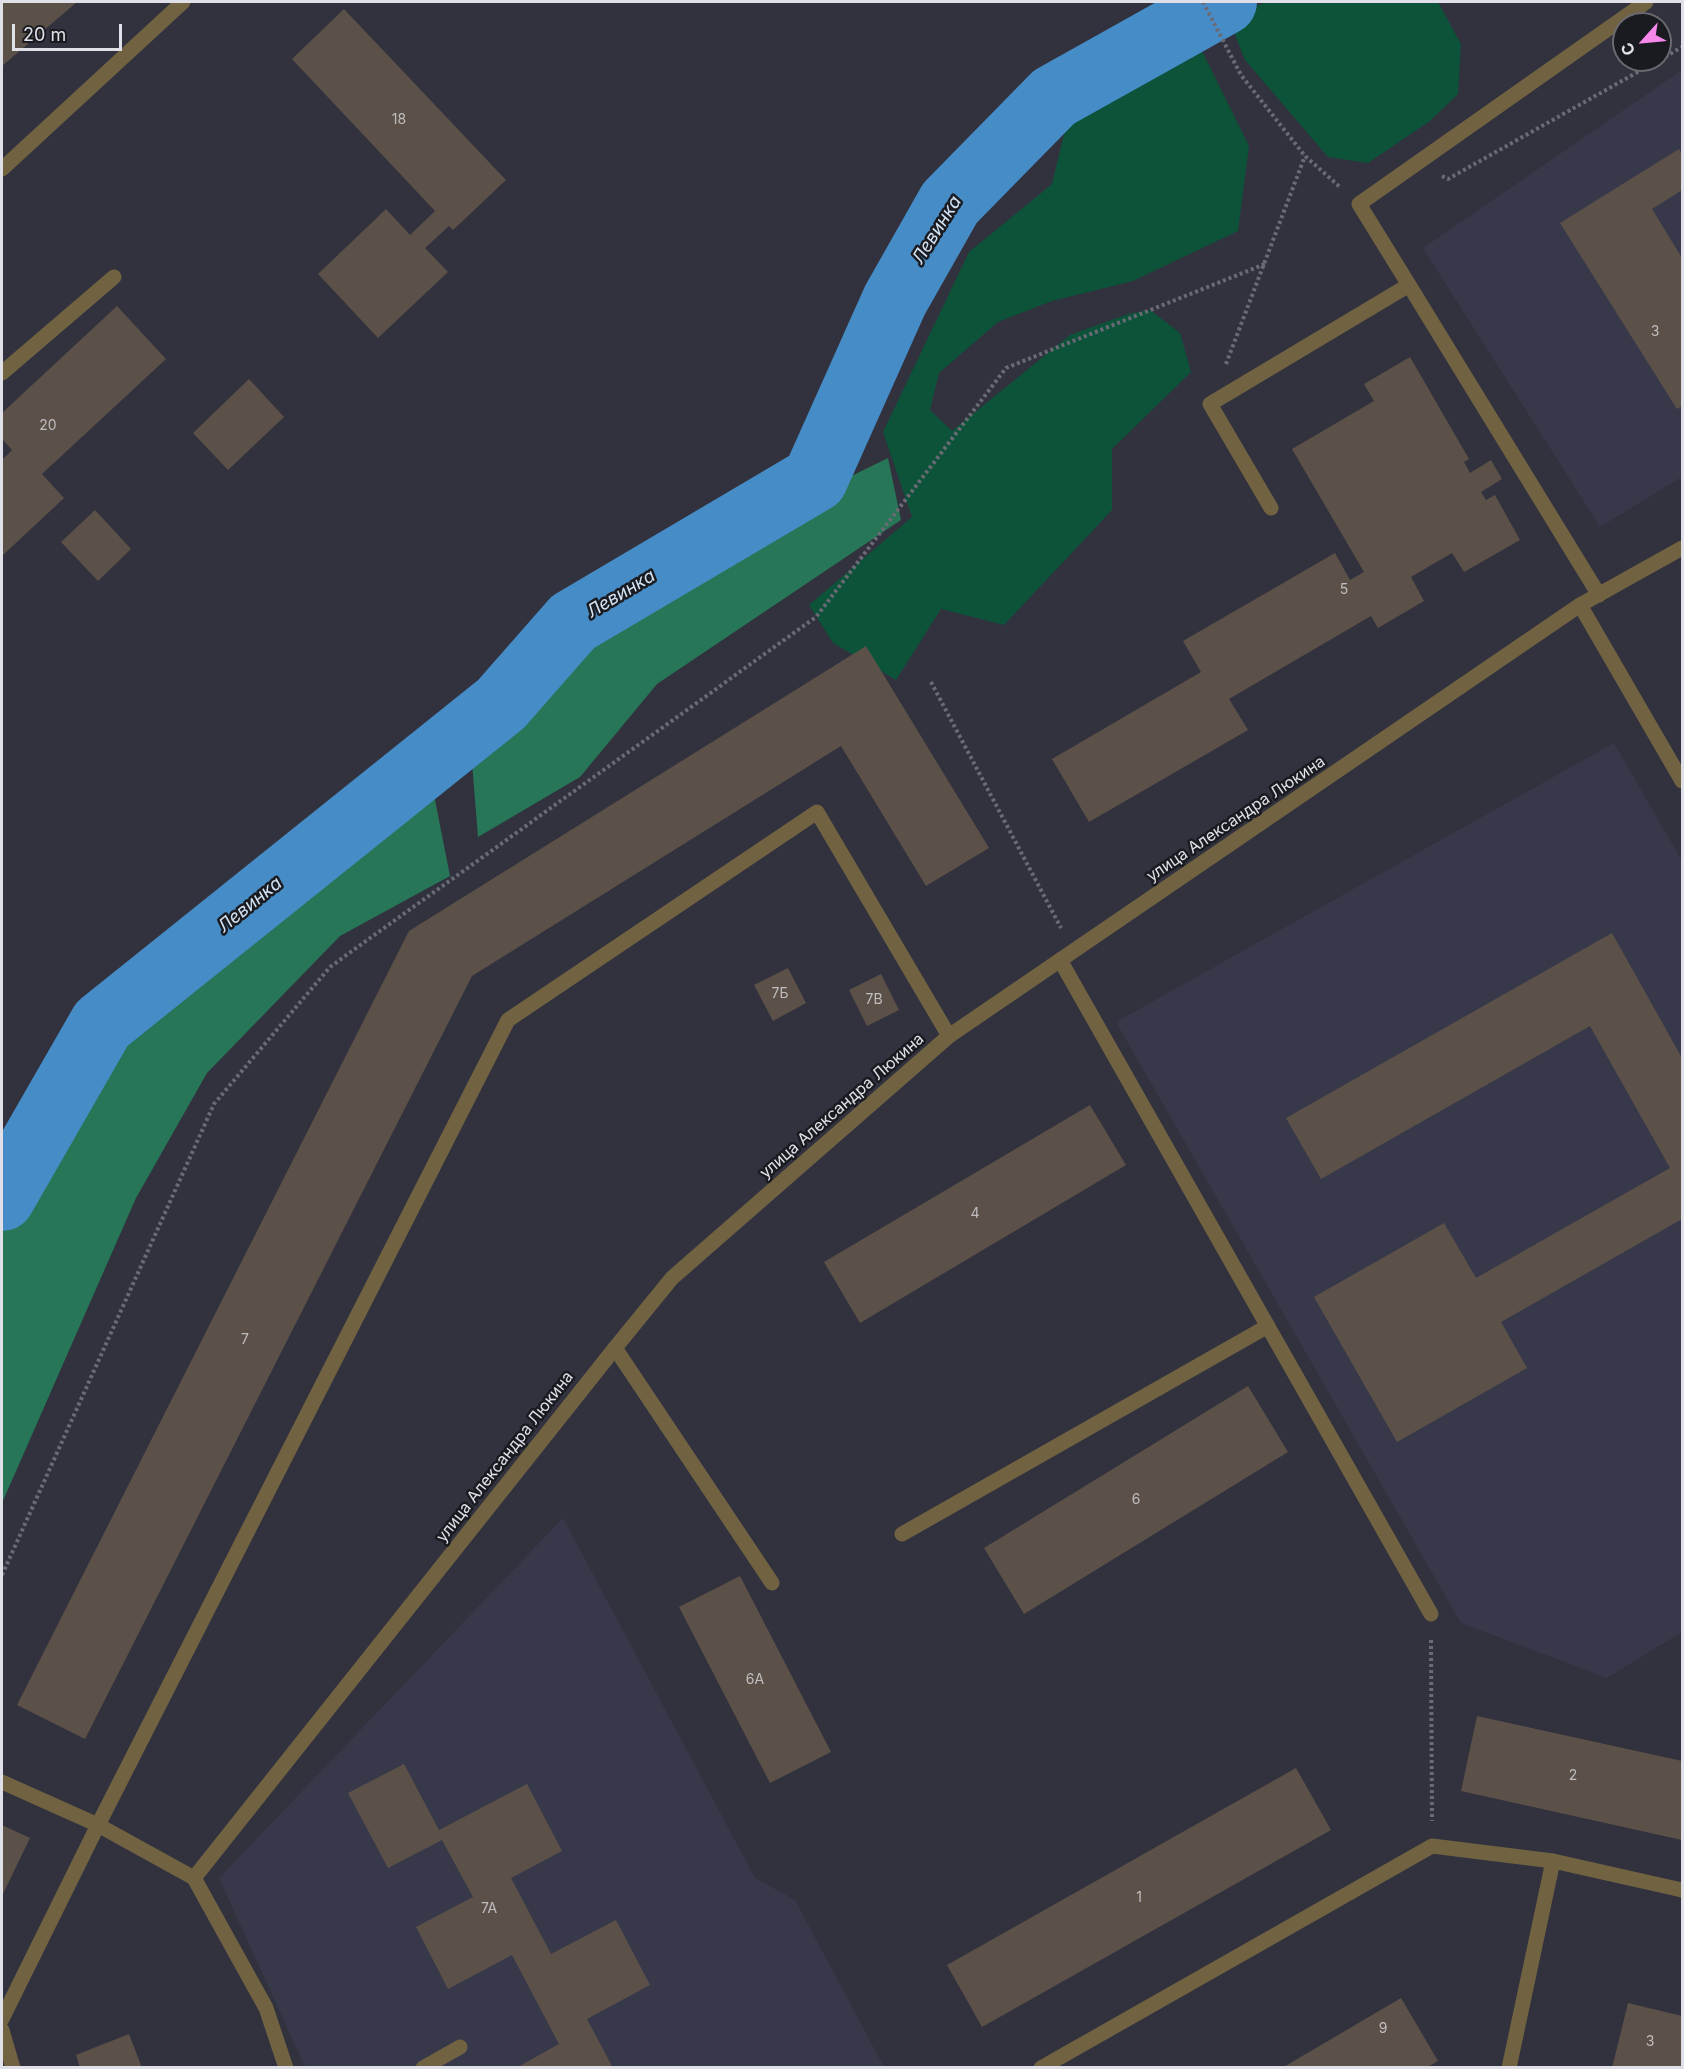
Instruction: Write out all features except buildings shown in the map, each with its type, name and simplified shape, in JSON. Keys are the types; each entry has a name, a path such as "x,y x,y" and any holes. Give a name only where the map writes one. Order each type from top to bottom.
{"street":[{"path":"2,169 183,2"},
{"path":"1599,595 1359,204 1646,2"},
{"path":"2,373 114,277"},
{"path":"1271,508 1210,404 1408,285"},
{"name":"улица Александра Люкина","path":"194,1878 672,1278 949,1036 1580,605 1683,548"},
{"path":"1580,605 1683,781"},
{"path":"2,2019 98,1825 508,1020 817,812 949,1036"},
{"path":"1060,960 1431,1614"},
{"path":"902,1534 1268,1326"},
{"path":"615,1348 772,1583"},
{"path":"2,1782 98,1825 194,1878 266,2008 286,2067"},
{"path":"1041,2067 1432,1846 1553,1861 1683,1890"},
{"path":"1509,2067 1553,1861"},
{"path":"2,2030 13,2067"},
{"path":"423,2067 460,2047"}],"path":[{"path":"1203,2 1241,75 1305,156 1359,204"},
{"path":"1418,162 1448,179 1639,72"},
{"path":"1210,404 1305,156"},
{"path":"2,1575 214,1104 330,967 816,617 1006,368 1265,264"},
{"path":"931,682 1073,951"},
{"path":"1431,1614 1432,1846"}],"shaded area":[{"path":"1682,70 1682,477 1600,527 1423,248"},
{"path":"1614,743 1682,861 1682,1632 1607,1678 1461,1623 1116,1022"},
{"path":"563,1518 755,1878 795,1900 884,2067 305,2067 219,1878"}],"green space":[{"path":"1265,2 1438,2 1461,44 1458,94 1430,121 1368,163 1328,157 1245,60 1229,20"},
{"path":"1194,35 1249,146 1238,231 1133,281 1052,301 998,322 939,373 930,410 952,431 1070,335 1128,314 1150,310 1180,333 1191,372 1112,449 1112,510 1004,625 941,609 896,680 833,643 809,605 912,517 883,432 969,252 1052,184 1066,126 1121,73"},
{"path":"888,458 901,520 657,684 580,777 478,837 471,750 590,631 829,487"},
{"path":"434,795 450,876 340,936 207,1073 136,1198 2,1503 2,1231 111,1035 404,808"}],"waterway":[{"name":"Левинка","path":"2,1198 102,1024 501,704 573,622 815,479 895,300 950,203 1054,97 1224,2"}]}
